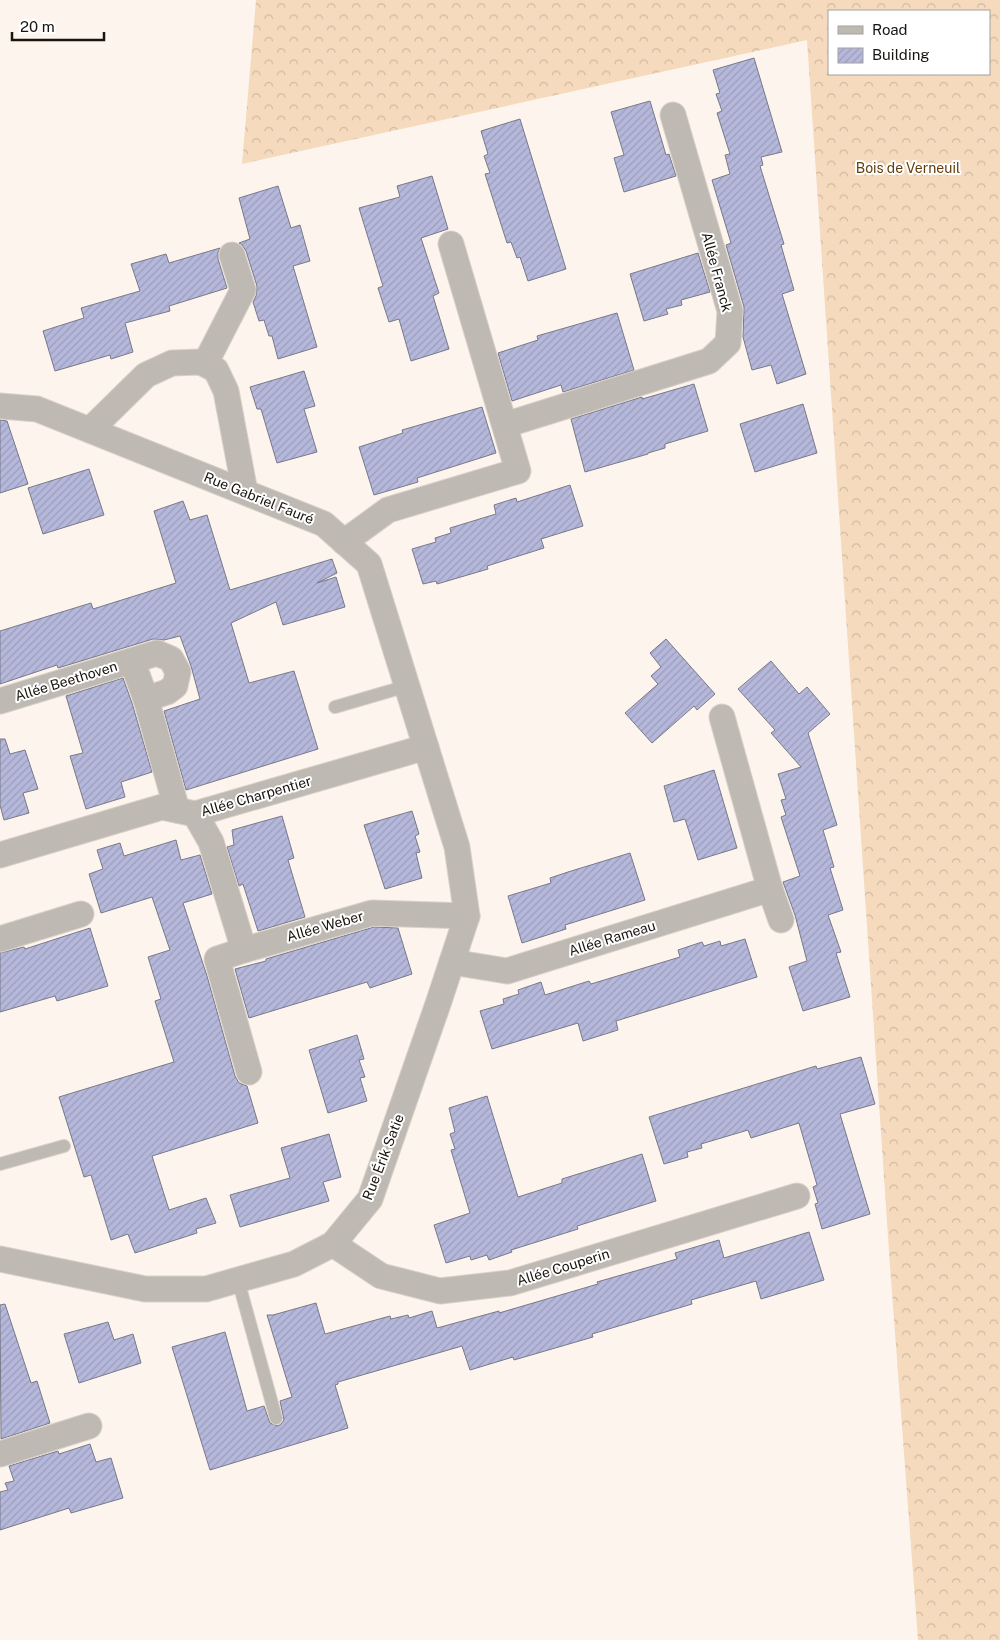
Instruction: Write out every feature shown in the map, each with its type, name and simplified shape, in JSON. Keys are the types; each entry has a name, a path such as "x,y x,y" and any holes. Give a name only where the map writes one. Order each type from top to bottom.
{"street":[{"name":"Allée Franck","path":"505,425 709,361 728,343 730,311 672,115"},
{"path":"344,542 388,510 518,471 451,244"},
{"path":"205,364 243,290 232,255"},
{"path":"90,430 146,375 172,363 201,362 216,370 226,391 245,492"},
{"name":"Rue Gabriel Fauré","path":"0,406 37,409 324,524 369,564 457,847"},
{"name":"Allée Beethoven","path":"0,701 157,653 171,659 178,672 175,686 167,692 146,699"},
{"name":"Allée Beethoven","path":"132,660 186,812"},
{"path":"722,717 770,889 781,920"},
{"name":"Allée Charpentier","path":"0,855 162,807 186,812 426,747"},
{"path":"186,812 211,842 244,950"},
{"name":"Rue Érik Satie","path":"0,1259 145,1289 206,1289 294,1264 333,1244 370,1199 467,916 457,847"},
{"name":"Allée Rameau","path":"452,962 508,971 770,889"},
{"name":"Allée Weber","path":"249,1072 217,959 372,913 467,916"},
{"path":"0,940 81,914"},
{"name":"Allée Couperin","path":"333,1244 381,1276 440,1291 510,1283 797,1196"},
{"path":"0,1454 89,1426"}],"lane":[{"path":"335,707 407,686"},
{"path":"0,1164 64,1146"},
{"path":"238,1280 276,1418"}],"green space":[{"name":"Bois de Verneuil","path":"256,0 1000,0 1000,1640 918,1640 890,1266 807,40 242,164"}],"building":[{"path":"754,58 782,152 761,157 763,165 760,166 784,244 781,245 794,290 782,294 806,374 777,384 771,365 752,370 743,337 744,307 726,245 731,243 712,180 730,174 725,155 730,154 717,113 722,111 716,94 720,93 713,70"},
{"path":"650,101 666,155 669,154 676,176 624,192 614,158 624,155 611,112"},
{"path":"520,119 566,269 528,281 520,257 517,258 511,242 507,243 485,174 490,173 484,156 488,154 481,131"},
{"path":"432,176 448,229 421,238 439,293 433,296 449,349 411,361 399,319 389,322 378,288 383,286 359,208 400,197 397,186"},
{"path":"278,186 291,228 300,225 310,261 293,266 317,347 278,359 272,336 269,336 264,320 259,321 253,302 257,286 246,251 239,243 250,239 239,198"},
{"path":"220,248 218,259 227,288 169,306 170,311 125,323 133,352 111,359 110,355 55,371 43,331 84,318 81,308 140,291 131,264 166,254 169,263"},
{"path":"698,253 710,292 681,300 682,305 666,309 668,314 644,321 630,274"},
{"path":"617,313 634,370 563,392 561,385 512,401 498,353 538,340 537,336"},
{"path":"304,371 315,406 304,409 317,452 277,463 261,409 257,409 250,387"},
{"path":"694,384 708,431 665,444 665,448 648,454 585,472 571,419 642,397 642,399"},
{"path":"803,404 817,453 755,472 740,424"},
{"path":"482,407 496,453 417,478 418,482 374,495 359,447 403,433 402,430"},
{"path":"0,420 7,421 28,484 0,493"},
{"path":"89,469 104,515 43,534 28,488"},
{"path":"570,485 583,526 541,539 544,548 487,566 488,569 437,584 436,581 423,584 412,549 436,542 435,538 451,533 450,528 496,514 494,505 516,498 517,502"},
{"path":"183,501 190,520 207,515 230,590 332,559 337,573 317,583 336,577 345,607 283,625 276,602 231,623 249,683 294,671 318,749 186,790 164,711 200,699 180,636 164,640 153,639 58,668 57,665 0,684 0,631 91,603 93,609 176,583 154,511"},
{"path":"666,639 715,694 697,710 694,706 652,743 625,713 658,684 651,676 661,667 650,653"},
{"path":"771,661 799,694 807,687 830,714 808,733 837,825 823,830 834,867 830,868 843,910 828,915 841,952 836,953 850,997 803,1011 789,967 807,961 795,915 783,882 800,876 781,817 786,815 781,800 786,799 778,774 801,767 771,733 775,730 738,689"},
{"path":"123,678 152,772 121,782 125,797 86,809 70,756 83,753 66,696"},
{"path":"0,739 5,739 10,754 25,750 38,789 23,793 29,813 4,820 0,805"},
{"path":"714,770 737,848 698,860 685,819 674,822 664,786"},
{"path":"412,811 419,834 415,836 420,852 416,853 422,878 385,889 364,825"},
{"path":"282,816 294,858 288,860 305,917 258,931 243,884 239,886 227,847 234,845 232,830"},
{"path":"176,840 181,860 200,855 212,894 183,903 207,976 235,1076 239,1083 247,1086 258,1123 152,1156 169,1210 206,1198 216,1223 196,1229 197,1233 135,1253 128,1234 111,1240 91,1175 84,1177 59,1097 174,1062 155,1001 161,999 148,957 170,950 152,897 101,913 89,874 103,869 97,850 120,843 124,856"},
{"path":"630,853 645,900 565,925 566,929 522,943 508,896 551,883 550,878"},
{"path":"374,927 398,928 412,974 370,988 367,982 249,1018 235,969"},
{"path":"90,928 108,986 57,1001 55,996 0,1012 0,953 24,947 25,949"},
{"path":"745,939 757,977 616,1021 618,1030 583,1041 578,1023 492,1049 480,1011 504,1004 503,999 519,994 518,990 541,982 545,995 589,981 591,984 680,957 678,950 702,942 704,946 720,941 721,946"},
{"path":"357,1035 364,1059 359,1060 365,1077 360,1078 367,1101 328,1113 309,1050"},
{"path":"861,1057 875,1104 840,1114 870,1214 822,1229 815,1204 818,1203 813,1187 817,1185 799,1123 751,1138 748,1130 701,1144 702,1148 687,1152 688,1157 664,1164 649,1117 816,1066 817,1069"},
{"path":"487,1096 518,1197 562,1183 562,1179 642,1154 656,1201 577,1226 578,1229 511,1250 512,1252 489,1260 487,1255 471,1260 470,1256 446,1263 434,1225 470,1213 451,1150 455,1149 450,1134 455,1132 449,1108"},
{"path":"329,1134 341,1177 323,1182 329,1201 240,1227 230,1195 290,1178 281,1148"},
{"path":"809,1232 824,1280 761,1299 756,1281 691,1300 692,1304 592,1334 593,1337 514,1360 513,1357 470,1370 462,1346 338,1382 335,1385 348,1428 210,1470 172,1347 225,1332 247,1411 264,1406 270,1423 278,1426 284,1420 280,1401 292,1397 267,1315 316,1303 325,1334 390,1316 391,1319 408,1315 409,1318 432,1311 437,1328 499,1311 499,1313 598,1284 597,1282 677,1259 675,1253 719,1240 724,1258"},
{"path":"5,1304 31,1383 37,1381 50,1423 1,1439 0,1305"},
{"path":"108,1322 114,1340 133,1334 141,1363 79,1383 64,1334"},
{"path":"90,1444 96,1462 111,1458 123,1498 71,1513 69,1508 0,1530 0,1492 8,1490 5,1483 14,1481 9,1466 58,1451 59,1454"}]}
